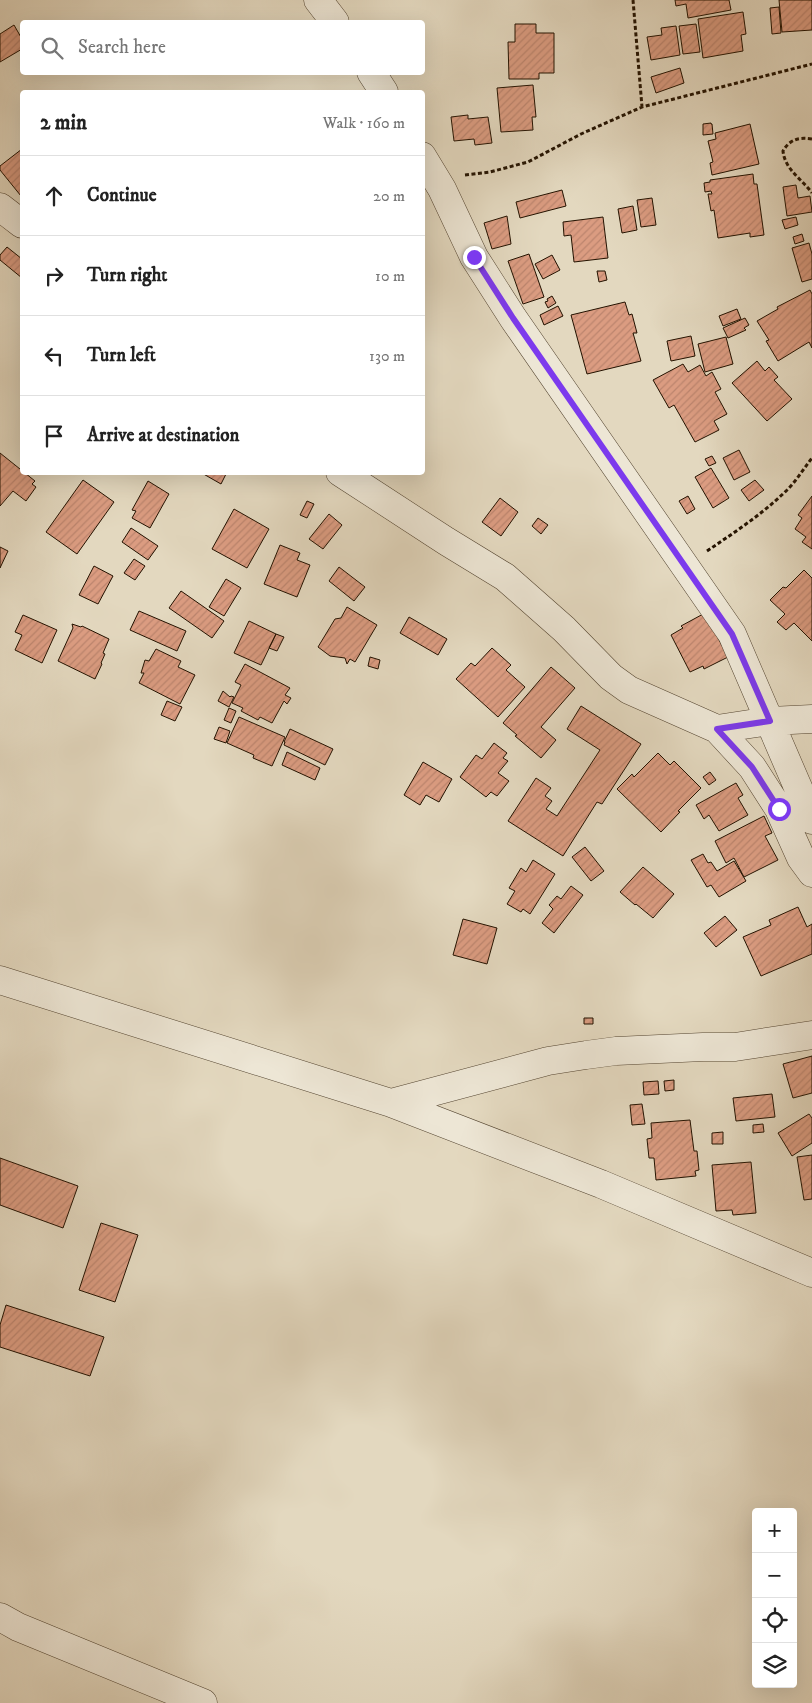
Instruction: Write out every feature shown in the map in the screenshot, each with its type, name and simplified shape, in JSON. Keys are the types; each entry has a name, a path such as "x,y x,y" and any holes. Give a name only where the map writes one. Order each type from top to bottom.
{"street":[{"path":"318,0 333,20"},
{"path":"373,75 383,90"},
{"path":"429,166 474,257 513,318 732,634 812,820"},
{"path":"0,207 20,222"},
{"path":"345,475 446,542 505,577 564,629 611,677 629,690 717,729 752,767 779,809 801,858 812,873"},
{"path":"717,729 770,721 812,719"},
{"path":"0,980 391,1103 601,1184 812,1274"},
{"path":"391,1103 548,1061 626,1050 735,1047 812,1035"},
{"path":"0,1617 18,1627 203,1703"}],"path":[{"path":"633,0 642,107"},
{"path":"429,166 490,172 528,162 581,134 642,107 812,64"},
{"path":"812,138 801,138 791,141 783,151 787,164 812,193"},
{"path":"684,567 745,526 790,487 812,458"}],"building":[{"path":"675,0 729,0 731,10 688,18 686,4 676,6"},
{"path":"779,0 812,0 812,30 782,32"},
{"path":"779,7 781,33 772,34 770,8"},
{"path":"743,12 746,34 741,35 743,51 703,58 698,19"},
{"path":"515,24 536,24 536,33 554,33 554,73 539,73 539,79 509,79 508,42 515,42"},
{"path":"696,24 700,52 683,54 679,26"},
{"path":"14,25 20,36 20,50 0,62 0,34"},
{"path":"676,26 680,55 651,60 647,37 662,35 661,28"},
{"path":"680,68 684,83 656,93 651,77"},
{"path":"533,85 536,117 532,117 533,130 501,132 497,88"},
{"path":"468,115 468,119 488,117 492,143 475,145 474,139 454,141 451,117"},
{"path":"711,123 713,134 703,135 703,124"},
{"path":"750,124 759,164 712,175 710,163 713,162 708,141 716,139 715,133"},
{"path":"20,151 20,195 0,170 0,166"},
{"path":"753,174 754,184 757,184 764,235 750,237 750,233 718,238 714,210 711,211 708,194 712,194 711,191 705,192 704,183 710,182 710,180"},
{"path":"796,185 798,198 810,196 812,212 787,216 783,187"},
{"path":"562,190 566,206 520,218 516,202"},
{"path":"652,198 656,225 641,227 637,200"},
{"path":"633,206 637,230 622,233 618,209"},
{"path":"507,216 511,244 492,249 484,223"},
{"path":"603,217 608,258 574,262 571,235 564,236 563,222"},
{"path":"796,217 798,225 785,229 782,220"},
{"path":"802,234 804,241 795,244 793,237"},
{"path":"809,243 812,254 812,279 802,282 792,248"},
{"path":"7,247 20,257 20,276 0,260 0,255"},
{"path":"529,254 544,297 523,304 508,261"},
{"path":"552,255 560,270 543,279 535,264"},
{"path":"597,271 605,271 607,280 599,282"},
{"path":"810,290 812,294 812,348 809,342 778,361 766,341 769,340 757,321 778,309 777,307"},
{"path":"552,296 556,303 548,308 545,302"},
{"path":"625,302 629,315 632,314 637,333 633,333 641,361 587,374 571,315"},
{"path":"558,306 563,316 544,325 540,315"},
{"path":"737,309 741,319 723,326 719,316"},
{"path":"745,318 749,325 744,328 746,330 728,338 723,328"},
{"path":"691,336 695,356 671,361 667,341"},
{"path":"726,337 733,364 705,372 698,344"},
{"path":"757,361 765,371 769,367 778,377 774,380 792,399 767,421 732,383"},
{"path":"683,364 688,372 700,365 706,376 712,372 721,389 715,392 727,414 714,421 719,430 695,442 674,405 669,408 653,380"},
{"path":"739,450 750,472 734,480 723,458"},
{"path":"0,453 20,469 20,475 28,475 35,481 32,484 36,487 26,501 13,491 0,506"},
{"path":"712,456 716,463 709,466 705,459"},
{"path":"711,468 729,498 713,508 695,477"},
{"path":"205,475 226,475 221,484"},
{"path":"83,480 114,502 77,554 46,532"},
{"path":"755,480 764,490 749,501 741,490"},
{"path":"148,481 169,494 150,528 132,518 136,511 132,510"},
{"path":"688,496 695,509 687,514 679,501"},
{"path":"812,496 812,549 802,542 806,537 795,529 802,518 798,515"},
{"path":"500,498 518,512 501,536 482,522"},
{"path":"307,501 314,504 307,518 300,515"},
{"path":"234,509 269,529 247,568 212,549"},
{"path":"329,514 342,525 323,549 309,539"},
{"path":"538,518 548,525 541,534 532,526"},
{"path":"131,528 158,546 148,560 122,542"},
{"path":"280,545 300,553 297,560 310,565 297,597 264,584"},
{"path":"0,547 8,551 0,568"},
{"path":"134,559 145,566 135,580 124,573"},
{"path":"94,566 113,576 98,604 79,595"},
{"path":"339,567 365,587 354,601 329,581"},
{"path":"804,570 812,578 812,641 794,623 786,630 777,622 785,614 770,600 783,587 786,588"},
{"path":"226,579 241,588 224,616 209,607"},
{"path":"181,591 224,621 212,638 169,608"},
{"path":"347,607 377,625 355,662 350,659 347,664 345,658 330,656 318,647 335,619 341,618"},
{"path":"139,611 186,631 177,651 130,630"},
{"path":"705,613 728,657 704,669 703,666 690,672 671,635 683,628 681,626"},
{"path":"23,615 57,630 42,663 15,650 22,635 15,632"},
{"path":"409,617 447,639 438,655 400,633"},
{"path":"249,621 276,634 261,665 234,653"},
{"path":"72,624 82,626 109,639 103,653 105,654 102,664 95,679 58,661 73,628"},
{"path":"276,634 284,637 277,651 269,648"},
{"path":"492,648 511,665 506,670 525,687 498,717 456,679 471,663 475,666"},
{"path":"156,649 181,661 178,667 195,675 180,704 139,683 144,673 141,673 145,660 149,661"},
{"path":"370,657 380,660 378,669 368,666"},
{"path":"245,664 290,688 285,695 291,698 287,704 284,701 272,723 260,717 258,720 241,711 243,708 232,703 241,685 235,682"},
{"path":"551,667 575,688 541,727 556,740 541,758 503,723"},
{"path":"223,691 230,697 234,697 229,707 218,701"},
{"path":"167,701 182,707 175,721 161,715"},
{"path":"581,706 641,744 602,804 597,802 563,856 508,821 536,778 551,788 545,796 552,801 546,809 557,816 600,750 567,729"},
{"path":"229,708 236,711 231,723 224,720"},
{"path":"239,717 285,737 272,766 253,758 254,755 227,743"},
{"path":"219,727 230,731 226,743 214,739"},
{"path":"290,729 333,749 325,765 284,745"},
{"path":"494,743 507,753 503,758 508,761 498,773 509,781 497,796 491,792 486,797 460,777 476,755 482,759"},
{"path":"287,752 320,768 315,780 282,765"},
{"path":"658,753 670,765 674,761 701,788 678,811 680,812 661,832 617,789 632,774 634,777"},
{"path":"423,762 452,779 439,802 426,795 420,805 404,795"},
{"path":"710,772 716,780 709,785 703,777"},
{"path":"736,783 743,795 738,798 748,815 719,831 709,815 704,819 696,805"},
{"path":"764,816 772,833 765,836 778,860 744,877 734,858 726,863 715,841"},
{"path":"585,847 604,871 591,881 572,857"},
{"path":"703,854 708,863 711,862 717,871 734,861 746,881 719,897 711,885 707,887 691,860"},
{"path":"533,860 555,874 530,914 523,909 521,912 507,904 515,891 509,888 521,868 526,872"},
{"path":"643,867 674,894 653,918 620,892"},
{"path":"571,886 583,895 554,933 542,923 553,909 549,905 557,896 561,899"},
{"path":"798,907 807,927 812,924 812,954 761,976 743,937 771,925 769,920"},
{"path":"725,916 737,930 716,947 704,933"},
{"path":"463,919 497,928 487,964 453,955"},
{"path":"584,1018 593,1018 593,1024 584,1024"},
{"path":"812,1056 812,1093 793,1098 783,1064"},
{"path":"674,1080 674,1090 665,1091 664,1081"},
{"path":"658,1081 659,1094 644,1095 643,1082"},
{"path":"772,1094 775,1117 736,1121 733,1098"},
{"path":"642,1104 645,1124 632,1125 630,1105"},
{"path":"809,1114 812,1118 812,1143 792,1156 778,1133"},
{"path":"690,1120 694,1151 697,1151 699,1170 695,1171 696,1176 656,1180 654,1158 649,1158 647,1139 652,1138 651,1123"},
{"path":"763,1124 764,1132 753,1133 753,1125"},
{"path":"723,1132 723,1144 712,1144 712,1133"},
{"path":"812,1155 812,1199 804,1200 797,1157"},
{"path":"0,1158 78,1186 63,1228 0,1205"},
{"path":"751,1162 756,1213 733,1215 732,1210 716,1211 712,1165"},
{"path":"101,1223 138,1235 115,1302 79,1290"},
{"path":"6,1305 104,1337 90,1376 0,1347 0,1325"}],"route":[{"path":"474,257 513,318 732,634 770,721 717,729 752,767 779,809"}]}
